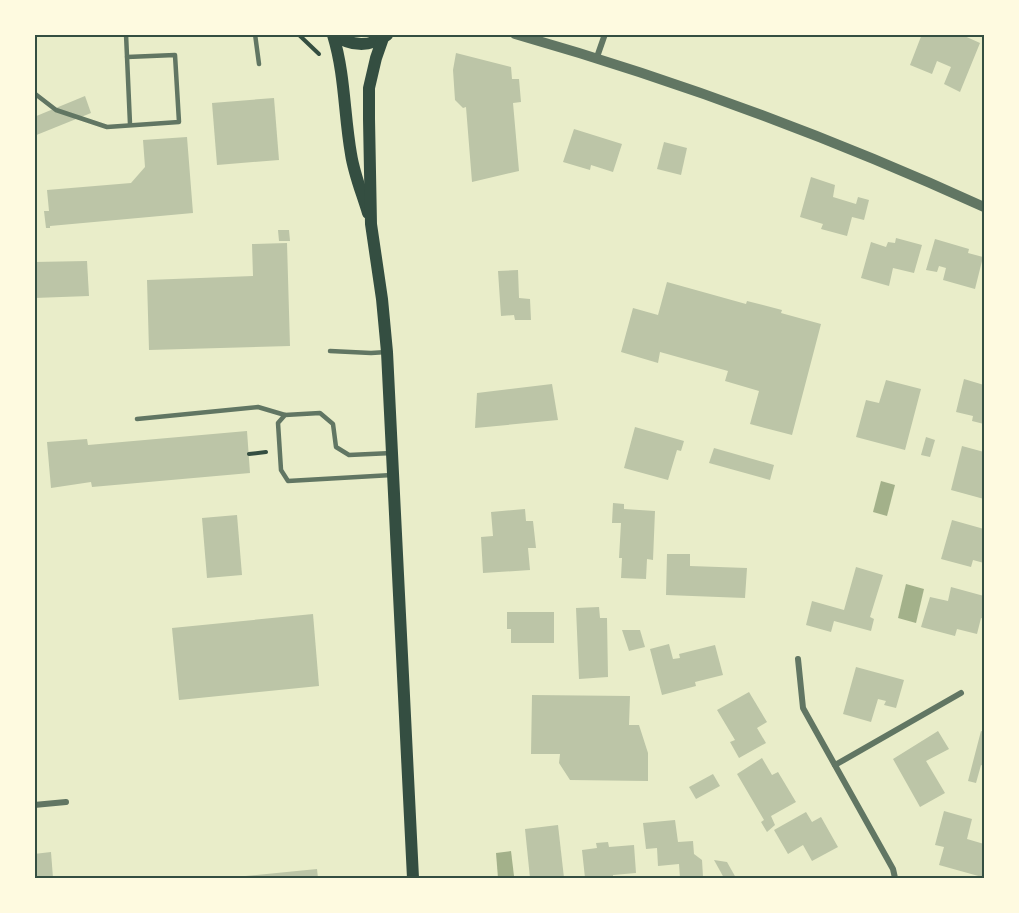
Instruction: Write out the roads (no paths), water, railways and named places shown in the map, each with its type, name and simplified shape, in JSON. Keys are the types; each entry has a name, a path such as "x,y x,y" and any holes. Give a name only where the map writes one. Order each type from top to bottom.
{"main road":[{"path":"333,35 344,42 357,45 371,44 385,36"},
{"path":"333,35 340,57 351,154 371,224 382,298 387,352 413,879"},
{"path":"371,224 369,88 385,36"}],"street":[{"path":"515,34 597,57 666,80 843,146 984,207"},
{"path":"597,57 605,34"},
{"path":"798,658 802,708 893,869 895,879"},
{"path":"835,765 961,693"},
{"path":"34,805 66,802"}],"lane":[{"path":"126,34 130,124"},
{"path":"255,34 259,64"},
{"path":"34,93 56,110 107,127 179,122 175,55 127,57"},
{"path":"330,351 387,352"},
{"path":"137,419 258,408 285,415 320,412 333,423 336,447 349,455 392,453"},
{"path":"285,415 278,423 281,470 288,481 393,474"}]}
